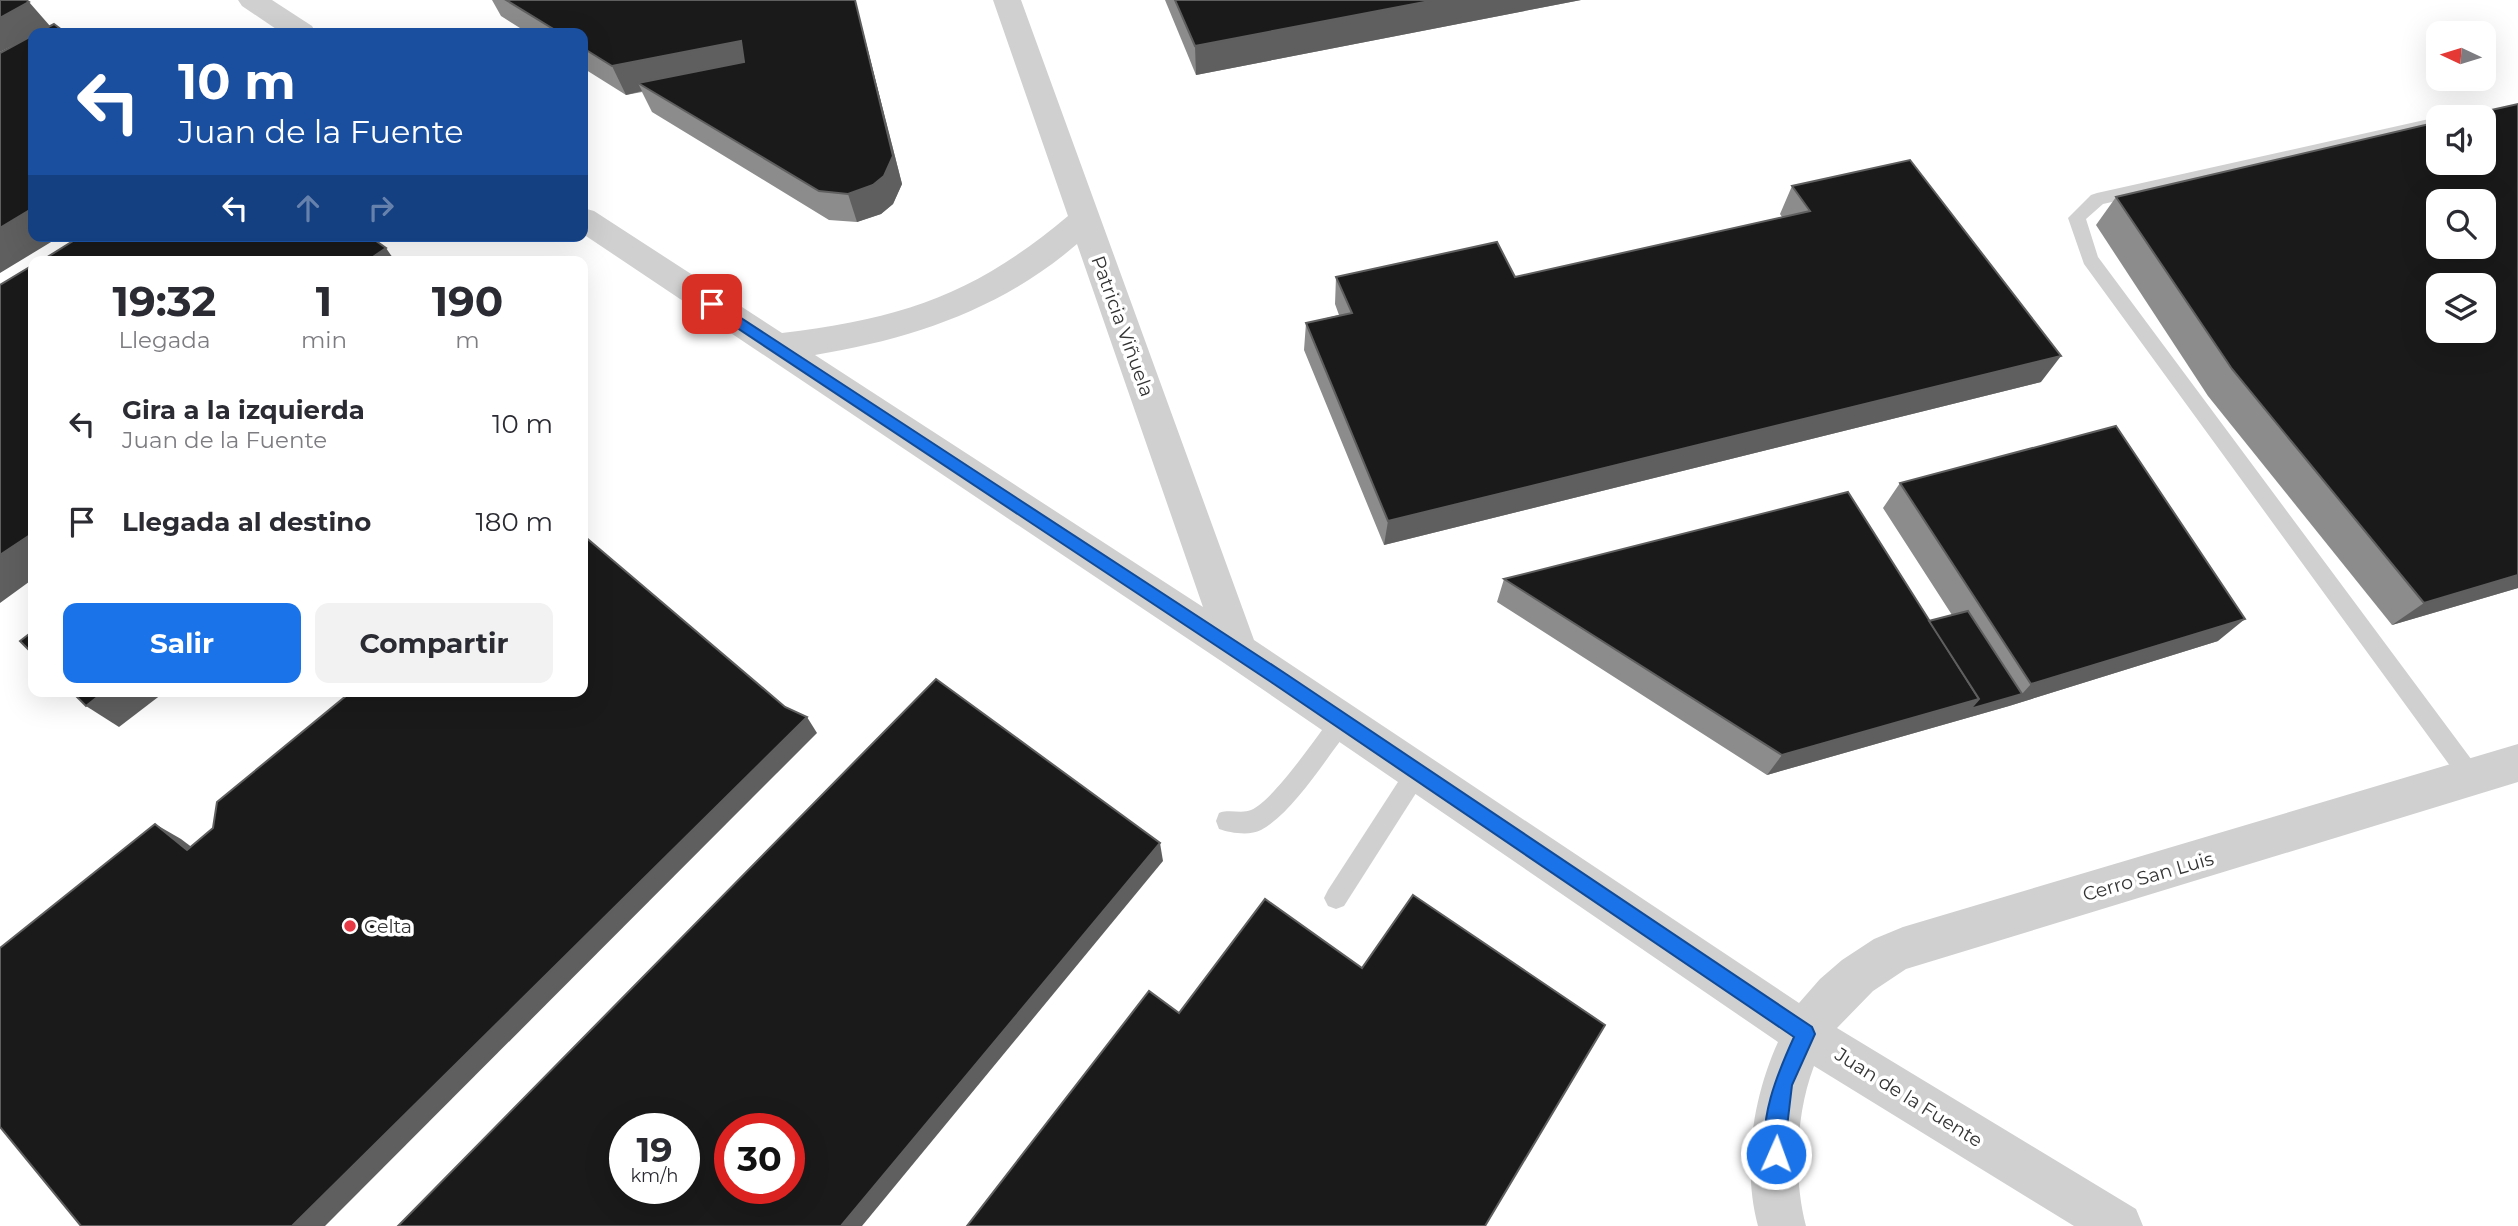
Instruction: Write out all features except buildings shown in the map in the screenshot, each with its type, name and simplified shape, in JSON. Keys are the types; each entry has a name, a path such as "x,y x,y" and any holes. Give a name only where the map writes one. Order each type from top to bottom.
{"street":[{"path":"252,0 294,28"},
{"name":"Patricia Viñuela","path":"1007,0 1238,652"},
{"path":"776,347 859,335 898,326 961,303 1030,264 1085,219"},
{"name":"Juan de la Fuente","path":"588,222 1342,721 1805,1034 2119,1226"},
{"name":"Cerro San Luis","path":"1782,1226 1776,1208 1776,1128 1783,1084 1805,1034 1826,1004 1852,979 1885,956 1938,937 2333,821 2518,763"}],"lane":[{"path":"2426,126 2097,199 2077,218 2090,259 2472,778"},
{"path":"1227,821 1254,822 1278,804 1342,721"},
{"path":"1336,898 1417,772"}],"place":[{"name":"Celta","path":"350,926"}],"route":[{"path":"712,304 1280,679 1805,1034 1783,1084 1776,1128 1776,1154"}]}
